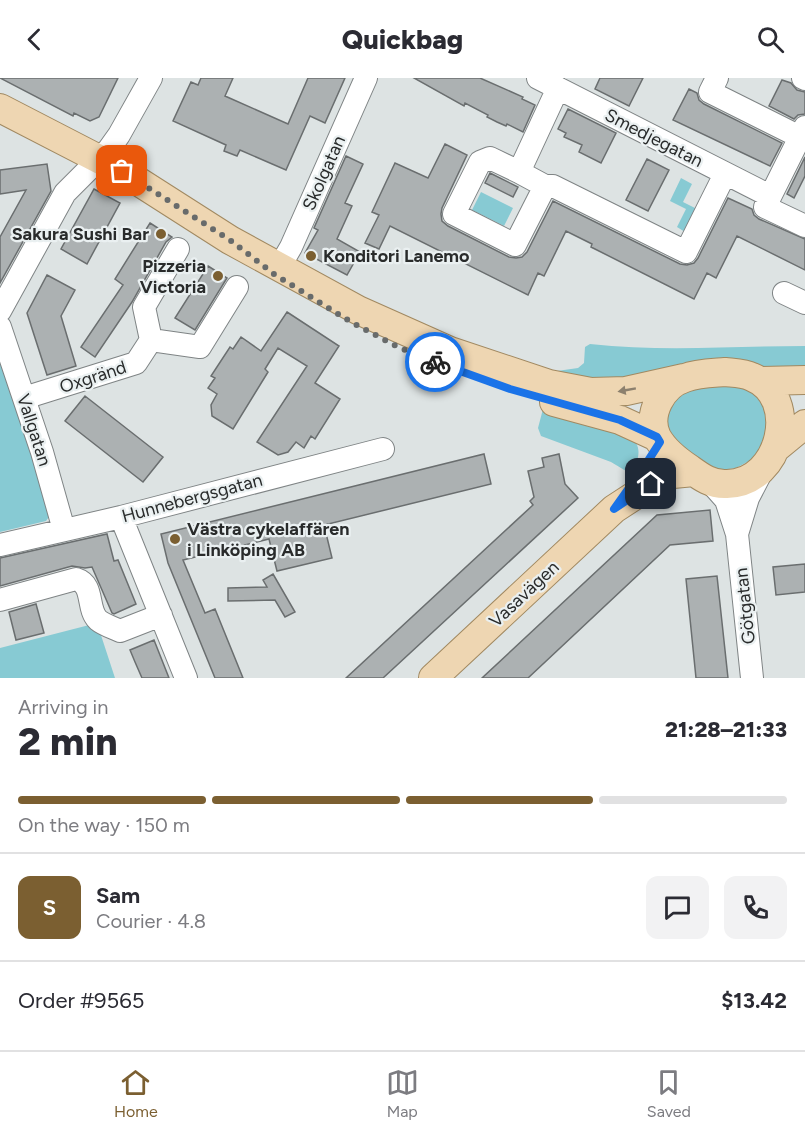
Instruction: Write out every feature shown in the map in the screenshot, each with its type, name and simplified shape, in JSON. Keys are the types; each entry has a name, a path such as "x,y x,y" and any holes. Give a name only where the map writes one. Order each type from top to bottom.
{"main road":[{"path":"0,108 132,177 230,240 274,274 351,322 398,347 500,386 620,420 658,439 674,457 702,477 727,484 742,482 757,474 772,455 805,424"},
{"path":"230,240 358,310 404,332 450,351 549,384 584,391 609,392 725,372 746,375 760,381 805,380"},
{"path":"658,439 653,421 657,404 673,384 684,378"},
{"path":"760,381 773,397 780,418 780,429 772,455"},
{"name":"Vasavägen","path":"443,675 614,509 646,464 658,439"},
{"name":"Vasavägen","path":"614,509 660,479 673,474 702,477"}],"street":[{"path":"0,325 65,194 119,135 151,78"},
{"name":"Skolgatan","path":"280,266 291,247 366,78"},
{"name":"Smedjegatan","path":"538,78 770,196"},
{"path":"717,78 710,92 801,142 765,207 805,226"},
{"path":"519,172 558,88"},
{"path":"545,186 515,245 454,214 480,162 490,158 545,186 553,186 686,252 725,174"},
{"path":"178,249 144,307 151,340 200,347 237,287"},
{"path":"784,293 805,303"},
{"name":"Vallgatan","path":"0,325 42,452 64,530"},
{"name":"Oxgränd","path":"24,398 136,363 151,340"},
{"name":"Hunnebergsgatan","path":"0,545 121,517 382,449"},
{"name":"Götgatan","path":"737,534 754,483 772,455"},
{"name":"Götgatan","path":"702,477 726,500 737,534 752,678"},
{"path":"121,517 186,678"},
{"path":"0,600 76,579 83,581 87,586 91,607 99,620 120,631 161,615"}],"shaded area":[{"path":"681,178 692,184 683,202 697,209 685,232 677,227 686,209 670,201"},
{"path":"481,192 513,208 504,226 472,210"},
{"path":"590,344 671,348 805,346 805,372 621,384 550,372 578,368 584,363 585,347"},
{"path":"0,354 51,514 46,521 0,532"},
{"path":"723,382 753,391 766,411 766,435 759,451 751,460 736,468 722,470 700,463 670,434 666,421 674,397 679,393"},
{"path":"543,409 594,421 630,437 638,447 636,463 631,474 611,462 541,436 538,428"},
{"path":"97,623 115,678 0,678 0,648"}],"building":[{"path":"0,78 118,78 99,117 90,121 74,113 73,116"},
{"path":"201,78 233,78 225,96 288,124 308,78 345,78 325,123 310,116 286,170 240,150 237,156 224,151 226,145 173,121 191,82 198,85"},
{"path":"414,78 480,78 523,97 522,99 535,105 523,132 487,117 488,115 465,103 464,106"},
{"path":"600,78 643,78 629,106 595,89"},
{"path":"782,80 791,83 797,90 805,92 805,114 798,115 794,119 769,106"},
{"path":"689,89 697,93 699,100 704,104 782,143 770,166 673,120"},
{"path":"568,109 616,133 601,163 579,152 582,145 564,137 566,133 558,129"},
{"path":"445,144 467,155 442,208 442,221 509,257 522,257 527,252 553,201 680,264 687,265 694,263 698,258 728,198 752,209 754,215 759,219 805,239 805,270 737,236 716,278 707,273 694,299 591,247 592,244 566,231 544,276 538,273 528,295 390,226 379,249 365,243 379,215 372,212 395,163 428,178"},
{"path":"346,156 363,164 345,203 352,206 337,239 360,252 347,275 305,253 318,230 314,228"},
{"path":"805,157 805,176 794,198 787,194"},
{"path":"647,159 669,170 648,211 626,200"},
{"path":"47,164 51,191 0,283 0,237 26,190 0,194 0,170"},
{"path":"490,173 518,187 513,197 485,183"},
{"path":"94,189 120,203 87,264 61,249"},
{"path":"150,223 172,237 166,242 132,302 95,357 81,347 123,285 115,279"},
{"path":"208,266 227,278 195,330 175,318"},
{"path":"47,275 75,290 61,316 76,366 47,375 27,313"},
{"path":"287,312 339,346 315,383 340,399 315,439 311,436 304,448 296,442 288,452 278,455 257,442 307,366 278,348 265,369 268,372 233,429 212,416 211,405 217,394 208,388 215,378 211,376 230,347 233,349 241,337 261,351"},
{"path":"85,396 163,457 143,482 65,421"},
{"path":"484,454 491,484 324,525 332,558 277,571 269,539 183,560 205,613 215,609 243,678 215,678 168,563 161,534"},
{"path":"559,454 565,484 578,498 383,678 346,678 533,505 530,501 534,497 528,471 544,467 542,458"},
{"path":"710,510 713,541 670,545 528,678 482,678 657,515"},
{"path":"107,534 114,561 118,560 136,604 112,613 92,567 72,566 0,586 0,558"},
{"path":"805,564 805,592 776,595 773,567"},
{"path":"273,574 295,612 285,617 275,600 228,601 228,588 267,587 263,580"},
{"path":"717,576 728,678 696,678 686,579"},
{"path":"36,604 44,633 16,640 9,612"},
{"path":"154,640 169,678 142,678 130,650"}],"way so far":[{"path":"122,171 230,240 274,274 351,322 398,347 435,362"}],"place":[{"name":"Sakura Sushi Bar","path":"161,234"},
{"name":"Konditori Lanemo","path":"311,256"},
{"name":"Pizzeria Victoria","path":"218,276"},
{"name":"Västra cykelaffären i Linköping AB","path":"175,539"}],"route":[{"path":"435,362 510,389 632,424 657,437 660,442 654,454 614,509 651,484"}]}
